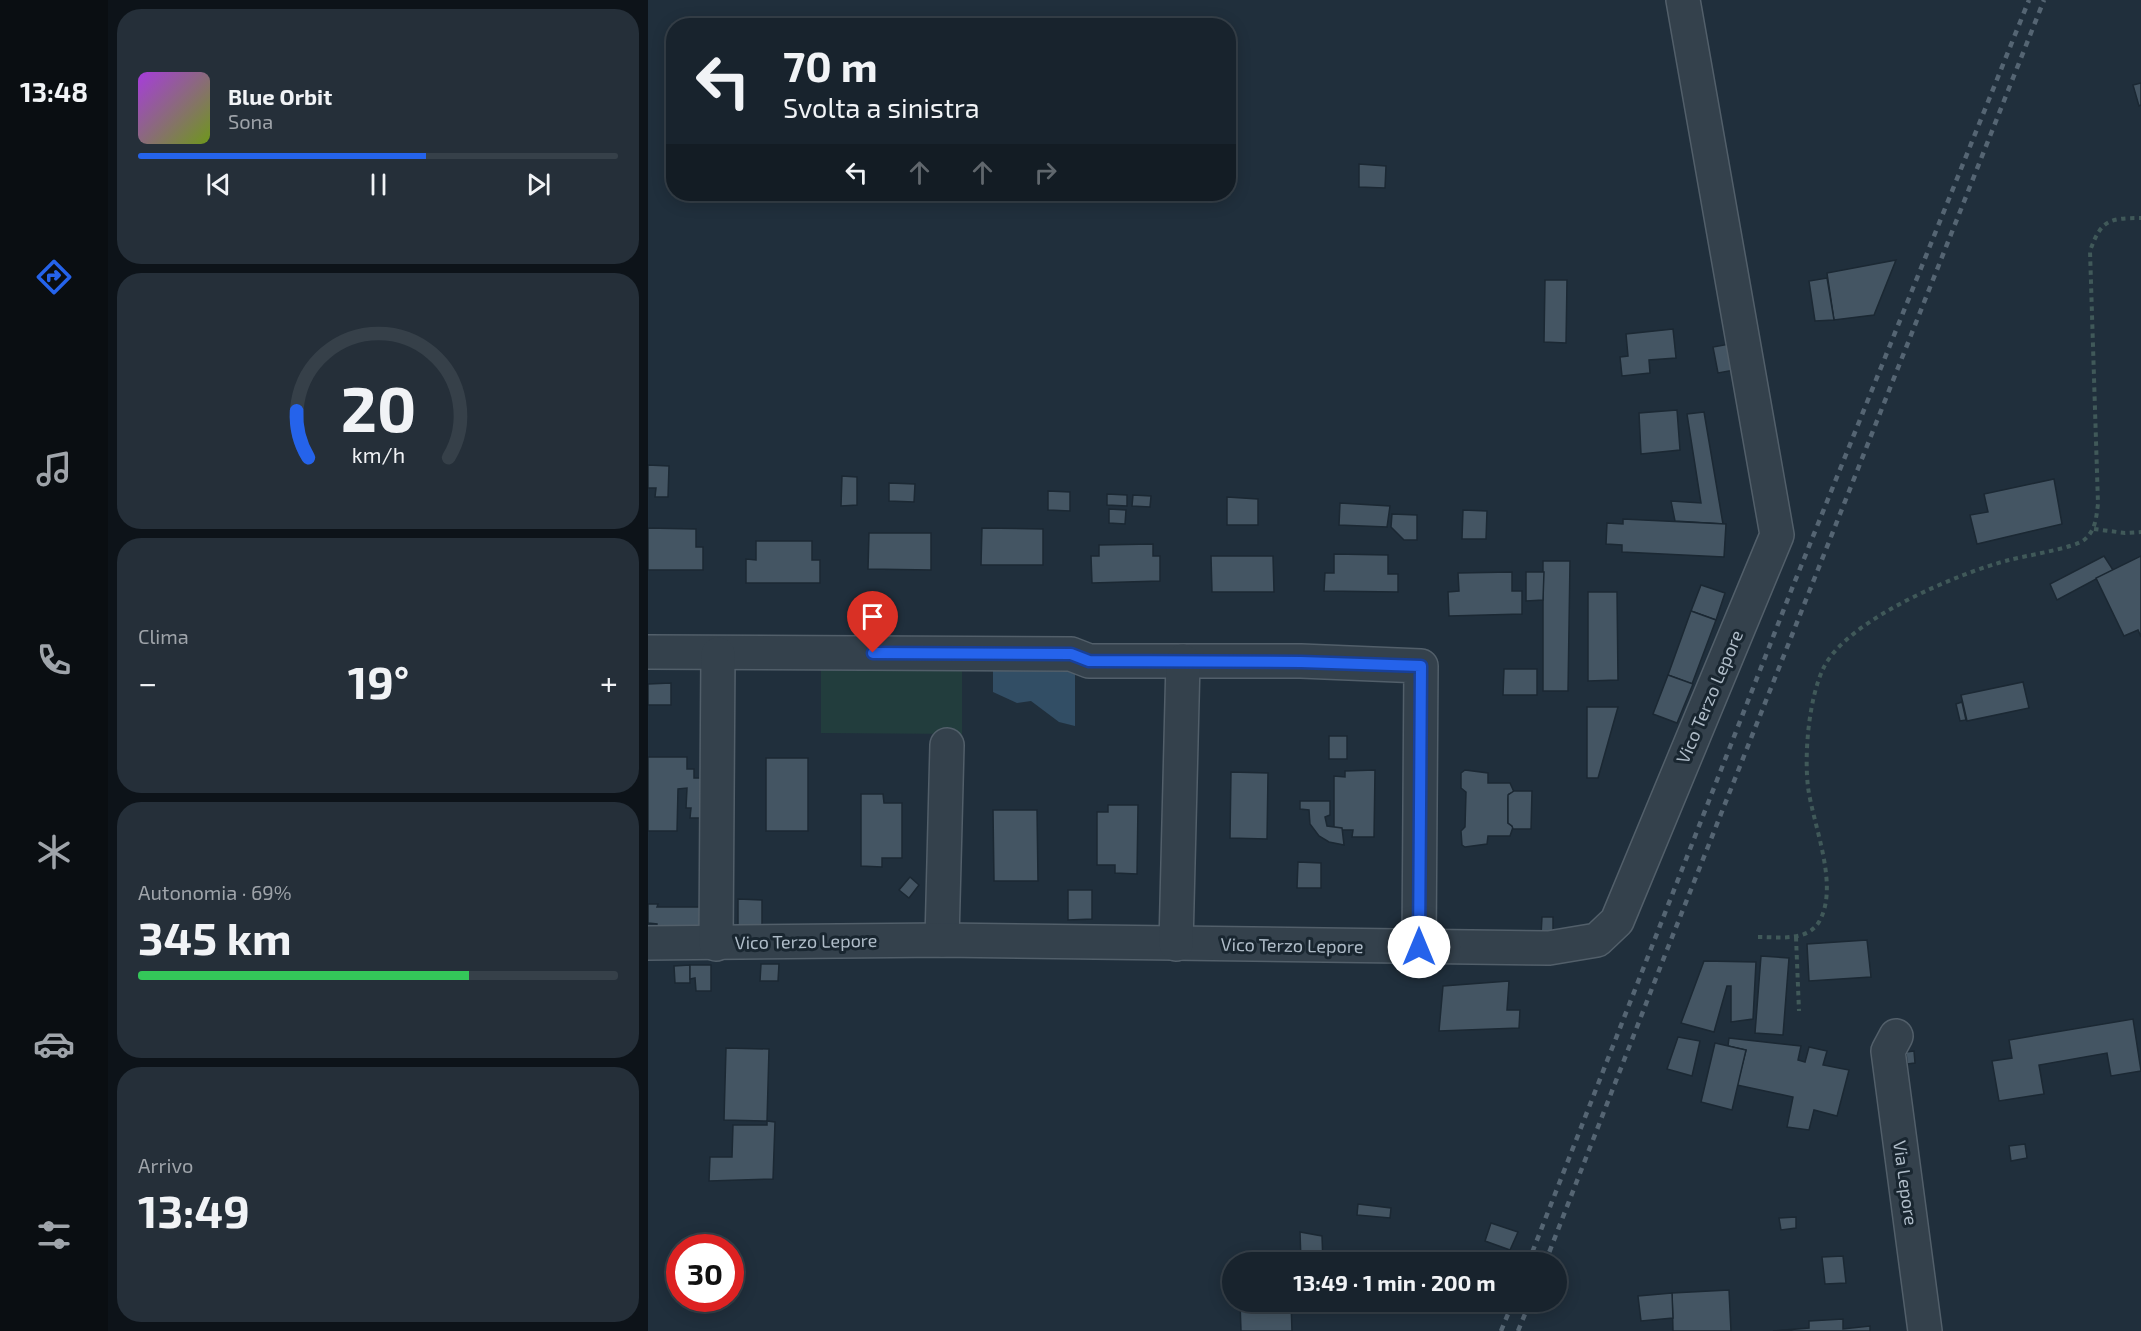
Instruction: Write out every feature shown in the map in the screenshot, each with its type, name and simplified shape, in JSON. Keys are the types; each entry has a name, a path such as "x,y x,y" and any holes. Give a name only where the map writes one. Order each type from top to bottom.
{"street":[{"name":"Vico Terzo Lepore","path":"648,943 942,940 1549,948 1597,940 1617,921 1777,535 1683,0"},
{"path":"648,652 1071,654 1089,661 1301,662 1421,666 1419,947"},
{"path":"716,944 718,654"},
{"path":"1176,944 1184,661"},
{"path":"942,940 947,745"},
{"name":"Via Lepore","path":"1896,1036 1888,1051 1925,1331"}],"path":[{"path":"1758,937 1796,937 1807,932 1820,920 1828,892 1808,785 1808,723 1824,667 1836,649 1860,628 1908,600 1990,566 2082,542 2094,529 2098,504 2090,251 2097,230 2107,223 2123,218 2141,218"},
{"path":"2094,529 2125,533 2141,531"},
{"path":"1796,937 1799,1011"}],"green space":[{"path":"821,660 962,661 962,734 821,733"}],"water":[{"path":"993,669 1075,670 1075,726 1059,722 1031,701 1017,703 993,692"}],"building":[{"path":"2141,83 2141,105 2139,106 2133,85"},
{"path":"1359,164 1386,166 1385,188 1359,187"},
{"path":"1896,260 1874,315 1834,320 1827,273"},
{"path":"1827,278 1834,320 1815,321 1809,281"},
{"path":"1545,280 1567,280 1566,343 1544,342"},
{"path":"1673,329 1676,358 1649,360 1650,373 1622,376 1620,357 1628,356 1626,334"},
{"path":"1735,343 1740,369 1718,373 1713,347"},
{"path":"1677,410 1680,450 1641,454 1639,413"},
{"path":"1704,412 1723,524 1675,521 1671,501 1701,503 1687,414"},
{"path":"648,465 669,466 668,497 655,497 656,488 648,488"},
{"path":"842,476 857,477 857,505 841,506"},
{"path":"2054,479 2062,524 1977,544 1970,515 1988,512 1984,494"},
{"path":"889,483 915,484 914,502 889,501"},
{"path":"1048,491 1070,492 1070,511 1048,510"},
{"path":"1107,494 1127,495 1127,506 1107,505"},
{"path":"1133,495 1151,496 1150,507 1132,506"},
{"path":"1227,497 1258,499 1258,525 1227,525"},
{"path":"1340,503 1390,506 1387,527 1339,525"},
{"path":"1109,509 1126,510 1125,524 1109,523"},
{"path":"1463,510 1487,511 1486,539 1462,539"},
{"path":"1392,514 1417,515 1417,540 1404,540 1391,527"},
{"path":"1623,519 1726,524 1724,557 1622,552 1622,545 1606,544 1607,523 1623,524"},
{"path":"648,528 696,529 696,547 703,547 703,570 648,570"},
{"path":"982,528 1043,529 1043,565 981,565"},
{"path":"869,533 931,533 931,570 868,569"},
{"path":"756,541 812,541 812,560 820,560 820,583 746,583 746,559 756,560"},
{"path":"1153,544 1153,556 1160,556 1160,581 1092,583 1091,556 1099,556 1099,545"},
{"path":"1334,554 1388,555 1388,574 1398,574 1398,592 1324,591 1325,573 1334,573"},
{"path":"1211,556 1273,556 1274,592 1212,592"},
{"path":"2104,556 2113,570 2057,600 2050,584"},
{"path":"2141,556 2141,637 2138,630 2124,636 2096,578"},
{"path":"1543,561 1570,561 1568,691 1543,691"},
{"path":"1512,572 1512,591 1522,591 1522,614 1449,616 1448,592 1459,591 1458,573"},
{"path":"1526,572 1544,572 1543,600 1526,601"},
{"path":"1701,585 1725,593 1716,620 1691,611"},
{"path":"1588,592 1617,592 1618,680 1588,681"},
{"path":"1691,611 1716,620 1692,684 1668,675"},
{"path":"1504,669 1537,669 1537,695 1503,695"},
{"path":"1668,675 1693,684 1677,723 1653,714"},
{"path":"2023,682 2029,708 1967,721 1961,695"},
{"path":"671,683 671,705 648,705 648,684"},
{"path":"1962,702 1966,720 1960,721 1956,704"},
{"path":"1587,707 1618,707 1598,778 1587,778"},
{"path":"1329,736 1347,736 1347,759 1329,759"},
{"path":"648,757 687,757 687,769 694,769 694,778 705,778 705,818 690,818 691,808 686,808 687,788 678,789 677,831 648,831"},
{"path":"766,758 808,758 808,831 766,831"},
{"path":"1375,770 1374,837 1352,837 1353,830 1334,830 1334,776 1345,777 1345,771"},
{"path":"1465,770 1488,773 1488,783 1510,783 1514,792 1509,794 1508,799 1508,823 1513,827 1510,836 1488,836 1487,844 1465,847 1462,845 1461,831 1465,827 1466,792 1461,788 1461,773"},
{"path":"1231,772 1268,773 1267,839 1230,838"},
{"path":"1514,791 1532,791 1531,829 1513,829 1508,823 1508,795"},
{"path":"861,794 883,794 884,803 902,803 902,858 882,858 882,867 861,866"},
{"path":"1300,801 1330,801 1330,815 1325,817 1327,826 1342,828 1344,845 1329,842 1319,836 1310,824 1309,810 1300,809"},
{"path":"1108,805 1138,805 1137,874 1115,873 1115,865 1097,865 1097,812 1108,812"},
{"path":"993,810 1037,810 1038,881 994,881"},
{"path":"1298,862 1321,863 1321,888 1297,888"},
{"path":"910,877 919,885 909,898 899,890"},
{"path":"1068,890 1092,890 1092,919 1068,920"},
{"path":"738,899 762,900 762,924 757,931 738,932"},
{"path":"648,904 658,904 657,907 704,907 704,930 657,930 657,924 648,923"},
{"path":"1542,917 1553,917 1553,936 1541,936"},
{"path":"1867,940 1871,977 1809,981 1807,944"},
{"path":"1761,956 1789,958 1783,1035 1755,1033"},
{"path":"1704,961 1756,962 1753,1019 1731,1022 1731,986 1727,986 1714,1032 1681,1023"},
{"path":"761,964 779,964 778,981 760,981"},
{"path":"690,965 690,983 675,983 674,966"},
{"path":"690,965 711,965 711,991 696,991 695,978 690,979"},
{"path":"1509,981 1507,1010 1520,1010 1519,1028 1439,1031 1443,986"},
{"path":"2133,1019 2141,1071 2111,1076 2107,1053 2039,1065 2044,1094 1999,1101 1992,1061 2012,1058 2009,1040"},
{"path":"1678,1037 1700,1041 1692,1076 1667,1069"},
{"path":"1729,1038 1801,1046 1798,1060 1805,1062 1809,1047 1827,1051 1823,1065 1849,1070 1837,1116 1814,1110 1809,1130 1787,1127 1793,1097 1737,1085 1746,1050 1728,1046"},
{"path":"1715,1043 1746,1050 1732,1110 1701,1102"},
{"path":"726,1048 769,1049 767,1121 724,1120"},
{"path":"1914,1051 1915,1063 1907,1064 1906,1052"},
{"path":"767,1121 775,1122 773,1179 709,1181 710,1157 732,1157 733,1125 767,1125"},
{"path":"2025,1144 2027,1158 2011,1161 2009,1146"},
{"path":"1358,1204 1391,1208 1390,1218 1357,1215"},
{"path":"1796,1217 1796,1228 1781,1230 1779,1218"},
{"path":"1491,1223 1518,1232 1510,1250 1485,1241"},
{"path":"1300,1232 1322,1236 1323,1252 1301,1252"},
{"path":"1843,1256 1846,1283 1825,1284 1822,1257"},
{"path":"1729,1290 1731,1331 1673,1331 1672,1293"},
{"path":"1672,1293 1673,1318 1641,1321 1638,1296"},
{"path":"1240,1312 1291,1312 1292,1331 1241,1331"},
{"path":"1843,1319 1843,1329 1870,1326 1870,1331 1773,1331 1809,1328 1809,1321"}],"railway":[{"path":"1532,1252 1791,591 2029,0"},
{"path":"1549,1252 2044,0"},
{"path":"1501,1331 1509,1312"},
{"path":"1518,1331 1526,1312"}],"route":[{"path":"873,653 1071,654 1089,661 1301,662 1421,666 1419,947"}]}
